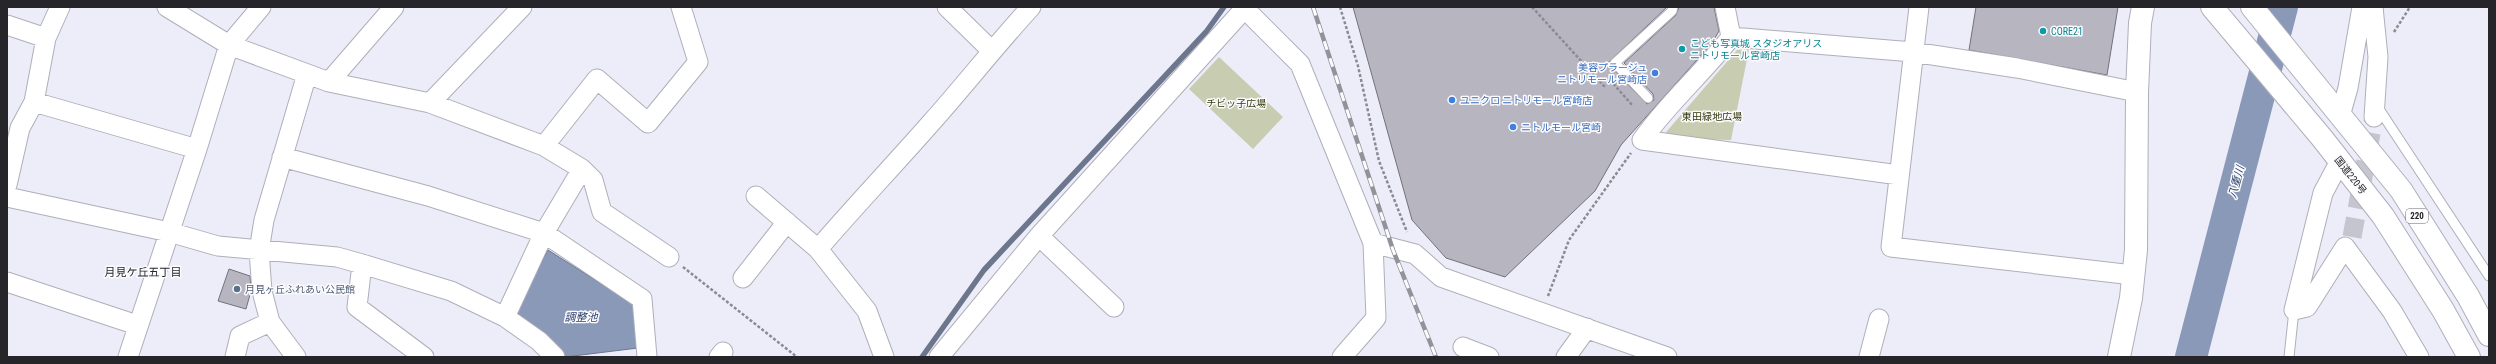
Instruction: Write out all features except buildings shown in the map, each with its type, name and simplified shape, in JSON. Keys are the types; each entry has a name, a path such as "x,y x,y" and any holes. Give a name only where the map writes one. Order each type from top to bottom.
{"main road":[{"path":"2119,357 2136,250 2137,92 2140,23 2143,7"},
{"name":"国道220号","path":"2212,7 2322,138 2383,216 2443,310 2468,357"},
{"name":"220","path":"2252,7 2401,190 2468,296 2489,335"}],"street":[{"path":"7,184 13,127 34,102 46,38 60,7"},
{"path":"167,7 229,45 328,82 430,103 544,146 582,169 593,180 602,212 669,257"},
{"path":"128,357 137,325 197,149 229,45 261,7"},
{"path":"328,82 394,7"},
{"path":"430,103 522,7"},
{"path":"544,146 597,79 648,123 698,62 681,7"},
{"path":"947,7 991,50"},
{"path":"818,249 876,181 930,124 991,50 1031,7"},
{"path":"1725,7 1731,37 1708,66 1656,120 1642,140 1899,175"},
{"path":"1919,7 1891,247 2133,275"},
{"path":"2336,111 2348,88 2362,7"},
{"path":"2374,7 2378,57 2375,111"},
{"path":"939,357 1039,236 1245,8 1300,64 1373,243 1376,318 1342,357"},
{"path":"7,24 46,38"},
{"path":"1731,37 1913,52 2017,68 2137,92"},
{"path":"296,357 270,322 262,291 259,251 264,220 307,74"},
{"path":"34,102 197,149"},
{"path":"282,157 428,196 544,233 642,299 647,357"},
{"path":"2340,161 2324,192 2294,310 2306,307 2348,242 2419,357"},
{"path":"505,317 544,233 582,169"},
{"path":"756,196 818,249 867,311 884,357"},
{"path":"7,197 169,232 218,246 259,251 338,257 362,264 451,292 505,317 539,341 554,357"},
{"path":"743,278 787,222"},
{"path":"1039,236 1114,308"},
{"path":"1373,243 1415,254 1441,277 1667,357"},
{"path":"362,264 357,307 424,357"},
{"path":"7,282 137,325"},
{"path":"1869,357 1879,319"},
{"path":"235,357 240,336 270,322"},
{"path":"1566,357 1587,328"},
{"path":"1463,347 1489,357"}],"lane":[{"path":"1648,98 1615,63 1672,11 1673,7"},
{"path":"2375,111 2489,276"},
{"path":"2289,357 2294,310"}],"path":[{"path":"1340,7 1358,66 1379,161 1415,254"},
{"path":"1532,7 1604,86 1615,76"},
{"path":"1610,81 1632,105"},
{"path":"1542,312 1569,240 1596,204 1623,161 1642,140"},
{"path":"669,257 797,357"}],"green space":[{"name":"東田緑地広場","path":"1749,49 1731,140 1661,138 1737,50"},
{"name":"チビッ子広場","path":"1219,57 1283,117 1253,149 1189,89"}],"water":[{"name":"調整池","path":"548,250 633,304 638,348 565,357 551,340 515,313"}],"waterway":[{"path":"922,357 984,270 1206,32 1224,7"},
{"name":"八重川","path":"2191,357 2282,7"}],"tunnel":[{"path":"2352,237 2374,117"}],"railway":[{"path":"1313,7 1393,250 1436,357"}],"place":[{"name":"CORE21","path":"2043,31"},
{"name":"こども写真城 スタジオアリス ニトリモール宮崎店","path":"1682,49"},
{"name":"美容プラージュ ニトリモール宮崎店","path":"1655,73"},
{"name":"ユニクロ ニトリモール宮崎店","path":"1452,100"},
{"name":"ニトルモール宮崎","path":"1513,127"},
{"name":"月見ヶ丘ふれあい公民館","path":"237,289"}],"district":[{"name":"月見ケ丘五丁目","path":"143,272"}]}
